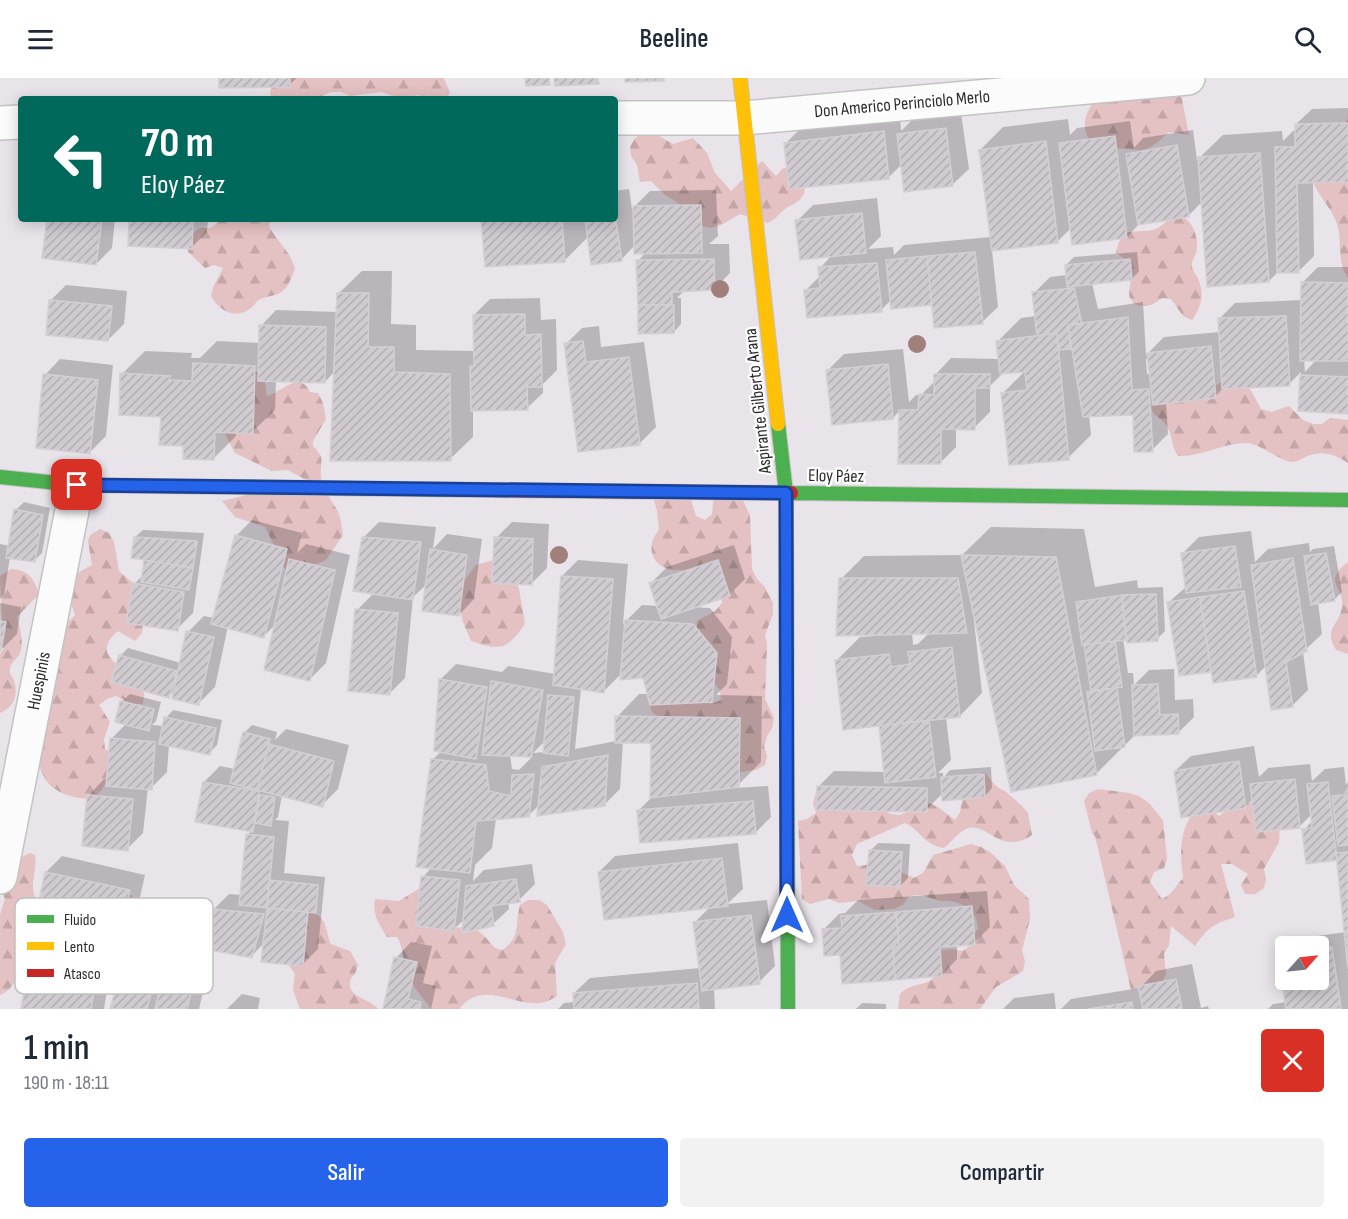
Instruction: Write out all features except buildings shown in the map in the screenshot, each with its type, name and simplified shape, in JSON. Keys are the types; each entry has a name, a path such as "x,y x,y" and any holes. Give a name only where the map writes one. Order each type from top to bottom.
{"street":[{"name":"Aspirante Gilberto Arana","path":"740,78 786,493 788,1009"},
{"name":"Don Americo Perinciolo Merlo","path":"618,118 744,118 1188,78"},
{"path":"0,123 18,122"},
{"name":"Eloy Páez","path":"0,477 77,485 1348,500"},
{"name":"Huespinis","path":"0,877 77,485"}],"green space":[{"path":"280,78 444,78 450,93 448,96 393,96 381,92 350,96 341,92 331,92 322,96 271,96 272,85"},
{"path":"1180,89 1189,135 1169,132 1153,146 1141,150 1099,146 1088,137 1085,130 1086,117 1092,103 1097,98"},
{"path":"1348,118 1348,278 1342,265 1337,224 1312,179"},
{"path":"644,133 654,133 673,144 693,138 707,153 715,173 731,191 762,161 776,176 782,169 792,166 804,184 804,193 797,202 767,223 740,214 721,225 711,228 701,226 681,205 665,195 651,181 640,182 630,147 635,138"},
{"path":"1177,213 1191,224 1197,241 1192,265 1201,289 1201,298 1192,320 1183,316 1171,299 1162,298 1145,306 1134,304 1129,296 1132,264 1116,253 1118,244 1125,234 1156,229"},
{"path":"218,222 270,222 269,226 290,256 295,269 284,290 259,300 245,312 234,313 223,310 211,296 223,268 214,265 205,268 188,252 188,243 192,234 200,228 211,228"},
{"path":"254,371 263,378 267,396 290,384 301,382 310,392 318,393 323,403 326,419 313,441 313,446 320,455 322,482 339,514 343,535 326,560 317,564 307,564 288,570 279,565 274,545 265,527 235,517 222,501 306,480 288,470 272,471 235,453 225,434"},
{"path":"1224,381 1239,383 1248,388 1261,409 1271,412 1289,406 1303,420 1313,424 1322,424 1330,418 1348,420 1348,463 1322,453 1297,461 1287,461 1251,443 1229,445 1187,456 1178,456 1168,428 1153,412 1154,396 1197,394"},
{"path":"715,486 742,498 750,516 752,569 773,603 773,614 765,635 767,644 765,699 774,718 764,746 767,756 765,765 756,770 735,773 728,722 720,717 701,717 691,721 661,719 652,712 649,703 649,694 702,700 711,704 721,700 720,690 711,677 703,657 697,621 715,611 722,603 721,593 702,568 668,569 657,562 652,552 653,541 659,530 654,500 690,497 696,516 705,520 712,514"},
{"path":"100,529 109,533 114,542 119,571 134,584 143,623 142,633 135,641 118,631 109,641 107,650 116,664 140,685 144,696 143,704 133,704 116,696 99,705 110,722 104,739 105,749 124,759 115,779 105,784 95,796 79,798 60,792 47,782 38,754 43,720 66,624 75,615 68,594 74,575 92,565 88,541 90,535"},
{"path":"494,560 513,570 525,624 508,643 496,647 471,641 463,622 458,600 464,581 476,565"},
{"path":"1348,562 1348,654 1336,650 1332,643 1331,632 1342,607 1335,580 1336,575"},
{"path":"11,569 22,571 30,576 39,594 17,617 22,646 10,669 16,691 14,700 5,711 0,713 0,654 4,649 0,644 2,623 0,576"},
{"path":"984,772 997,787 1005,791 1028,813 1032,835 1021,841 1011,842 981,829 966,829 944,848 931,844 905,823 857,844 852,855 857,866 889,859 903,873 914,878 923,873 933,855 971,844 990,852 1005,866 1014,885 1029,899 1030,919 1022,950 1025,961 1023,971 996,987 980,1009 898,1009 900,994 911,987 931,980 936,975 940,968 937,959 942,950 962,951 970,946 972,937 978,929 974,915 969,908 953,901 938,901 920,895 908,897 903,905 894,909 875,910 858,901 839,903 829,899 810,904 802,899 798,821 807,819 816,813 813,803 816,793 825,787 874,804 890,814 900,815 929,803 955,820 960,812 964,792 975,775"},
{"path":"1098,789 1139,796 1149,803 1163,820 1167,859 1164,868 1154,872 1150,882 1162,899 1170,894 1183,878 1182,845 1185,829 1192,814 1211,809 1219,816 1227,810 1256,801 1280,821 1279,842 1264,869 1266,879 1264,888 1255,894 1245,894 1241,885 1248,874 1232,864 1221,864 1235,917 1212,927 1195,946 1171,926 1169,945 1164,954 1166,975 1161,983 1131,990 1095,836 1092,833 1084,801 1089,793"},
{"path":"30,853 35,855 33,888 36,898 15,898 15,981 7,991 0,995 0,915 5,899 0,888 16,860"},
{"path":"420,888 433,923 441,930 471,928 477,930 495,947 502,950 515,936 520,905 528,900 539,900 547,905 563,932 566,944 555,963 557,996 549,1001 529,1003 498,996 478,996 468,1000 459,1009 431,1009 409,978 397,937 387,937 374,909 375,899 399,901"},
{"path":"126,892 135,898 111,898"},
{"path":"308,913 319,916 325,924 331,944 350,951 358,965 351,978 351,989 378,1009 300,1009 293,990 295,974 282,956 304,915"}],"traffic: fast":[{"path":"778,424 786,493 788,1009"},
{"path":"0,477 77,485 491,490"},
{"path":"791,493 1348,500"}],"traffic: slow":[{"path":"740,78 778,424"}],"traffic: jam":[{"path":"491,490 791,493"}],"route":[{"path":"77,485 786,493 787,915"}]}
